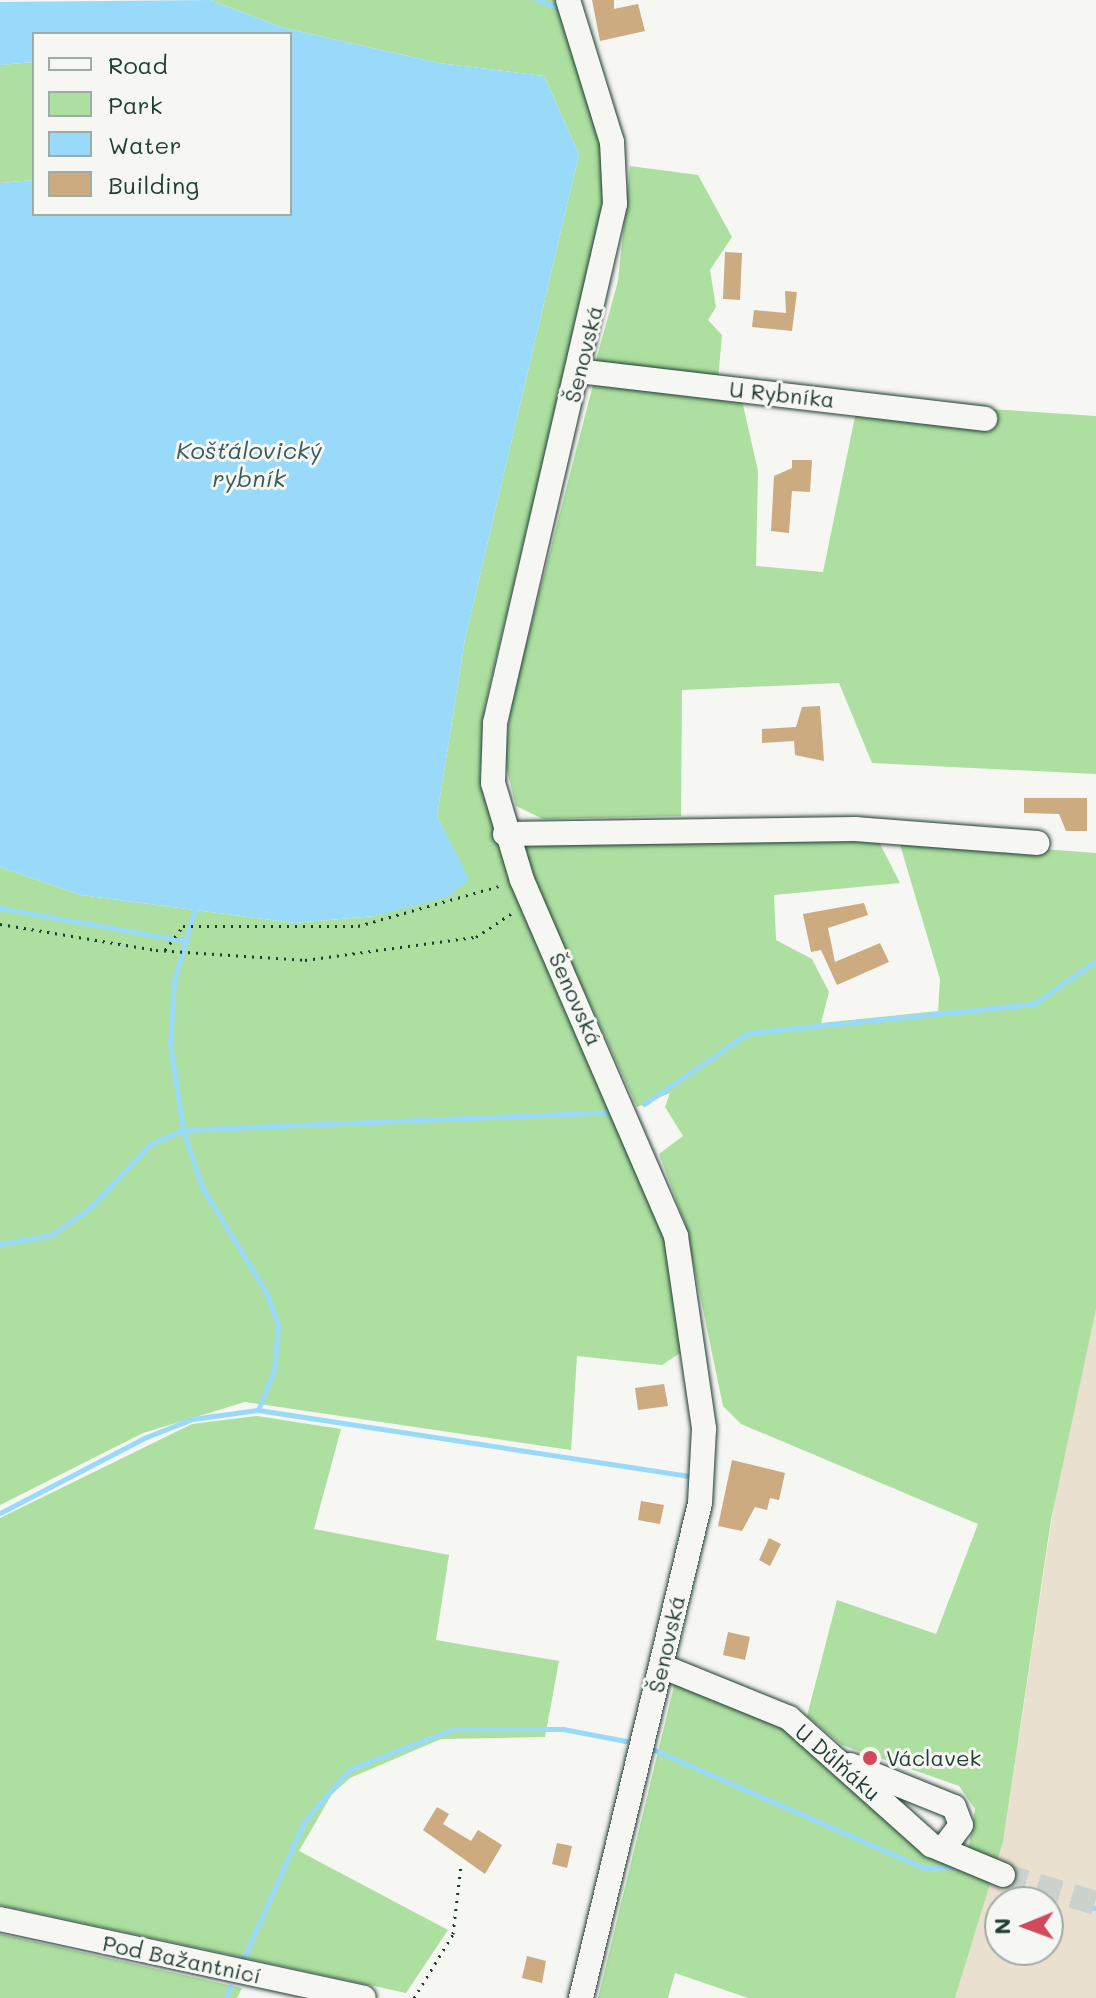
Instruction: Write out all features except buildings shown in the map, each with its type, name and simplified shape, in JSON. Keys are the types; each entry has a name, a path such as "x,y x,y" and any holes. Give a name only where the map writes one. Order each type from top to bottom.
{"street":[{"name":"Šenovská","path":"568,0 616,169 611,242 495,723 493,783 505,834 527,890 660,1189 687,1289 705,1471 581,1998"},
{"name":"U Rybníka","path":"578,371 985,419"},
{"path":"505,834 855,829 1037,843"},
{"name":"U Důlňáku","path":"661,1666 789,1718 942,1850 1003,1875"},
{"path":"844,1763 950,1803 961,1825 942,1850"},
{"name":"Pod Bažantnicí","path":"0,1919 364,1998"}],"path":[{"path":"165,950 181,928 358,926 527,890"},
{"path":"0,924 172,952 305,960 408,950 476,937 527,890"},
{"path":"414,1998 453,1934 461,1865"}],"shaded area":[{"path":"1096,1309 1096,1998 955,1998 984,1904 984,1966 1064,1966 1064,1886 989,1886 1003,1842 1064,1439"}],"green space":[{"path":"210,0 558,0 602,152 603,210 485,705 480,777 502,857 661,1219 683,1351 662,1365 577,1356 571,1450 245,1402 143,1433 0,1505 0,867 81,895 294,923 375,916 468,879 437,816 465,639 579,154 544,76 439,63 284,28"},
{"path":"32,62 32,180 0,183 0,65"},
{"path":"630,166 698,175 732,237 710,270 716,307 708,320 722,335 718,380 595,364 618,281"},
{"path":"594,381 740,392 758,471 756,566 823,572 856,412 988,430 990,409 1096,416 1096,774 872,763 839,683 682,690 681,816 543,819 516,806 505,762 511,703"},
{"path":"898,838 1096,853 1096,1309 1051,1520 1003,1842 989,1886 984,1886 984,1904 955,1998 748,1998 675,1973 668,1998 598,1998 675,1682 785,1726 948,1865 969,1845 975,1809 959,1786 842,1745 807,1716 837,1600 936,1634 978,1524 741,1424 723,1406 685,1223 659,1154 683,1136 665,1107 670,1093 637,1107 521,852 528,844 878,840 900,883 774,895 776,940 812,959 829,992 821,1023 938,1011 940,979"},
{"path":"257,1416 341,1429 314,1529 449,1555 436,1640 559,1661 545,1737 441,1739 350,1778 332,1794 299,1851 448,1930 406,1993 0,1905 0,1518 192,1424"},
{"path":"0,1934 242,1988 237,1998 0,1998"}],"water":[{"name":"Košťálovický rybník","path":"210,0 284,28 439,63 544,76 579,154 465,639 437,816 469,879 448,897 375,916 294,923 81,895 0,867 0,183 32,180 32,216 292,216 292,32 32,32 32,62 0,65 0,2"}],"waterway":[{"path":"537,0 564,9"},
{"path":"0,1513 144,1438 192,1419 258,1410 274,1370 278,1326 267,1294 202,1187 183,1130 170,1044 174,981 197,901"},
{"path":"0,908 186,941"},
{"path":"644,1104 748,1033 1033,1004 1096,961"},
{"path":"0,1244 51,1235 90,1208 150,1144 183,1130 615,1112"},
{"path":"258,1410 691,1476"},
{"path":"243,1959 305,1820 350,1769 453,1729 563,1729 626,1741"},
{"path":"652,1749 925,1868 954,1867"},
{"path":"1076,1902 1094,1908"},
{"path":"226,1998 230,1987"}],"tunnel":[{"path":"1003,1875 1096,1903"}],"place":[{"name":"Václavek","path":"870,1758"}]}
